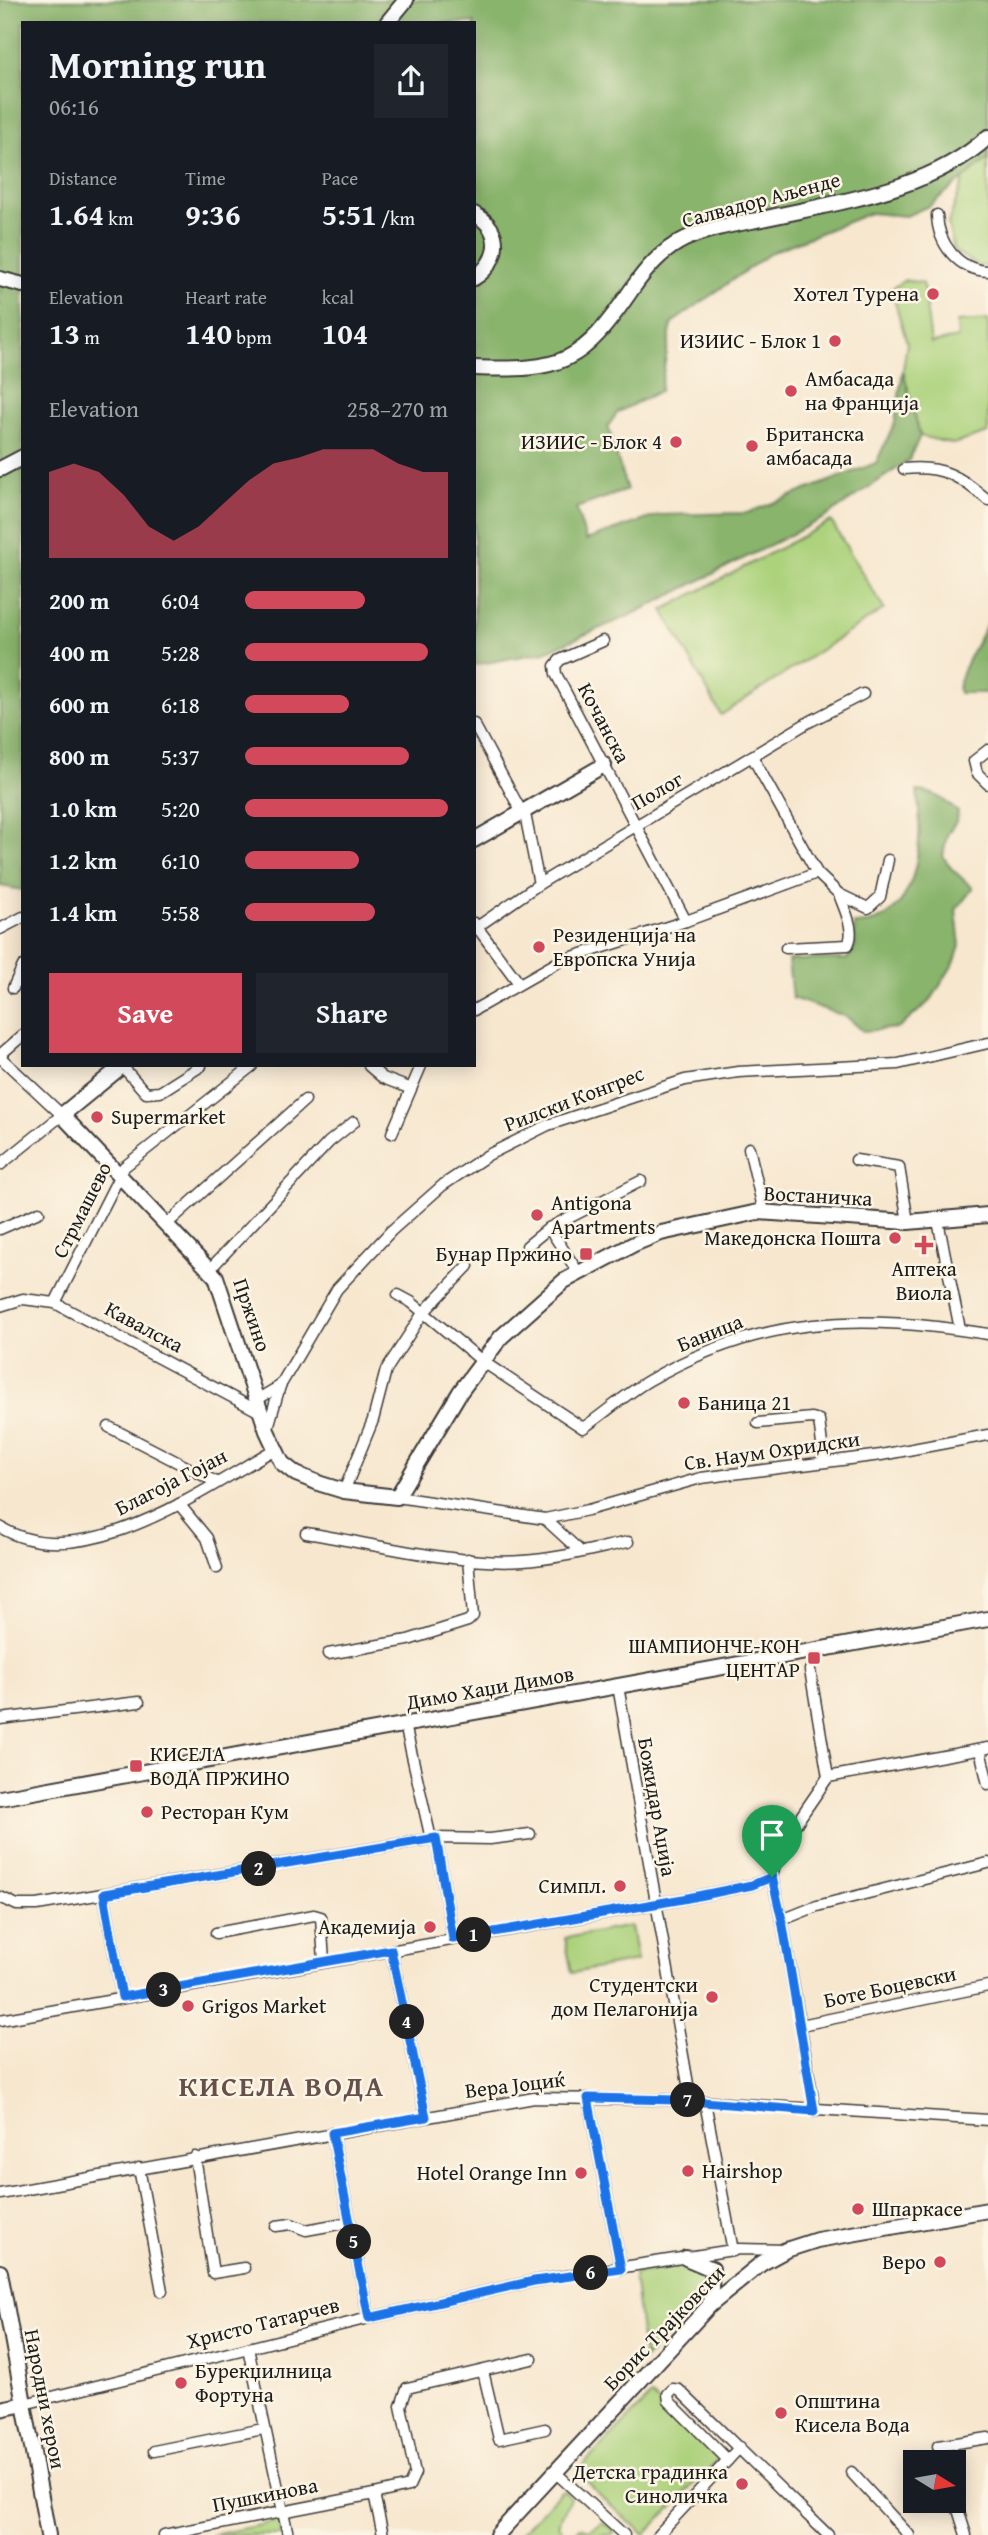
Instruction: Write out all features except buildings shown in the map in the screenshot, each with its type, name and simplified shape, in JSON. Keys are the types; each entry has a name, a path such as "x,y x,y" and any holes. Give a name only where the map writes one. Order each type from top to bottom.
{"street":[{"path":"389,21 406,0"},
{"name":"Салвадор Аљенде","path":"476,368 540,367 562,362 583,351 611,319 645,270 683,240 927,176 974,150 988,137"},
{"path":"937,215 940,235 949,251 974,271 988,271"},
{"path":"476,216 489,226 496,249 489,267 476,277"},
{"path":"0,279 21,284"},
{"path":"0,469 21,458"},
{"path":"904,469 938,468 988,500"},
{"name":"Кочанска","path":"603,641 560,660 555,666 556,674 638,825 686,921"},
{"name":"Полог","path":"476,925 539,884 753,758 807,723 863,694"},
{"path":"476,727 523,809 539,884"},
{"path":"988,750 975,757 975,769 988,784"},
{"path":"753,758 817,873 839,894 861,907 872,906 880,897 888,860"},
{"path":"476,839 523,809 604,765"},
{"path":"476,1009 518,982 560,961 686,921 817,873"},
{"path":"786,948 848,945 848,920 839,894"},
{"path":"0,929 21,918"},
{"path":"476,927 518,982"},
{"path":"13,988 21,971"},
{"path":"0,1056 21,1037"},
{"name":"Рилски Конгрес","path":"267,1431 280,1386 337,1289 360,1260 443,1185 518,1138 622,1098 709,1074 885,1065 988,1044"},
{"name":"Пржино","path":"0,1056 121,1174 211,1268 220,1286 267,1431 282,1463 296,1474 344,1491 397,1497"},
{"path":"0,1165 121,1067"},
{"path":"123,1067 146,1093 160,1092 199,1067"},
{"name":"Стрмашево","path":"55,1303 121,1174 133,1158 251,1067"},
{"path":"370,1067 383,1077 409,1088"},
{"path":"392,1133 409,1088 420,1067"},
{"path":"167,1223 305,1100"},
{"path":"211,1268 329,1142 354,1122"},
{"path":"750,1148 764,1212"},
{"path":"856,1160 899,1167 908,1222"},
{"path":"527,1246 549,1228 640,1181"},
{"path":"0,1229 39,1212"},
{"name":"Востаничка","path":"397,1497 482,1361 524,1315 578,1272 655,1234 764,1212 908,1222 988,1215"},
{"path":"938,1221 960,1329"},
{"path":"549,1228 578,1272"},
{"path":"344,1491 373,1420 386,1370 423,1313 468,1266"},
{"path":"398,1295 482,1361"},
{"name":"Кавалска","path":"0,1306 23,1299 55,1303 116,1333 263,1414"},
{"name":"Баница","path":"482,1361 583,1428 663,1373 726,1344 774,1329 855,1320 988,1334"},
{"name":"Рилски Конгрес","path":"258,1399 280,1386"},
{"path":"758,1423 812,1418 819,1420 824,1461"},
{"path":"109,1427 216,1482"},
{"name":"Св. Наум Охридски","path":"397,1497 545,1518 588,1510 701,1478 889,1454 988,1435"},
{"name":"Благоја Гојан","path":"0,1527 28,1538 79,1541 134,1525 179,1504 275,1449"},
{"path":"179,1504 207,1538 217,1568"},
{"path":"545,1518 580,1551"},
{"path":"306,1533 468,1559 522,1561 628,1542"},
{"path":"328,1654 408,1640 468,1621 473,1616 468,1559"},
{"name":"Димо Хаџи Димов","path":"0,1798 988,1619"},
{"path":"810,1670 828,1777 778,1850 772,1877 801,2025 814,2111"},
{"name":"Божидар Аџија","path":"618,1686 691,2101"},
{"path":"0,1718 139,1702"},
{"path":"406,1729 434,1839 453,1939"},
{"path":"828,1777 984,1749 988,1784"},
{"path":"0,1897 23,1906 434,1839 490,1839 530,1834"},
{"path":"782,1920 817,1906 988,1863"},
{"path":"0,2020 655,1904 752,1885 772,1877"},
{"path":"104,1894 122,1997"},
{"path":"216,1933 314,1915 321,1917 324,1961"},
{"path":"391,1950 426,2117"},
{"name":"Боте Боцевски","path":"801,2025 988,1986"},
{"name":"Вера Јоциќ","path":"0,2194 534,2098 691,2101 814,2111 988,2120"},
{"path":"588,2098 621,2269"},
{"path":"705,2102 733,2250"},
{"path":"332,2133 369,2318"},
{"path":"195,2157 213,2273 244,2268"},
{"path":"139,2168 162,2291"},
{"name":"Борис Трајковски","path":"497,2535 709,2305 748,2273 786,2250 817,2240 988,2210"},
{"path":"276,2226 291,2224 306,2230 350,2222"},
{"name":"Христо Татарчев","path":"0,2409 369,2318 534,2281 733,2250 768,2247 786,2250"},
{"path":"686,2258 712,2269 709,2305"},
{"name":"Народни херои","path":"0,2272 48,2535"},
{"path":"248,2348 263,2429 288,2535"},
{"name":"Пушкинова","path":"164,2535 409,2486 415,2473 401,2406 407,2388 533,2358"},
{"path":"483,2371 499,2439 545,2429"},
{"path":"728,2460 669,2401 668,2394 673,2389 679,2390 740,2447 821,2533"},
{"path":"154,2451 263,2429"},
{"path":"939,2450 938,2446 988,2438"},
{"path":"658,2535 740,2447"},
{"path":"851,2472 909,2535"},
{"path":"556,2473 624,2535"},
{"path":"374,2494 383,2535"},
{"path":"959,2513 966,2535"}],"green space":[{"path":"0,0 988,0 988,159 929,206 906,216 870,213 772,252 672,323 660,391 618,412 608,426 627,490 576,508 586,540 659,515 747,513 876,463 895,422 903,370 920,436 909,460 824,518 635,613 545,652 476,665 476,21 21,21 21,890 0,886"},
{"path":"988,159 988,266 979,266 954,251 948,223 964,178"},
{"path":"905,280 923,283 931,343 958,338 957,322 988,320 988,433 953,444 920,436 903,370 907,343 891,289"},
{"path":"831,521 884,609 721,715 663,610"},
{"path":"988,622 988,693 959,693 958,686 964,668"},
{"path":"917,791 934,795 958,812 957,820 947,835 943,856 952,869 973,888 956,910 960,946 955,961 931,1000 899,1028 863,1031 847,1017 792,998 788,960 847,959 855,947 854,924 876,921 893,911 905,895 918,854"},
{"path":"631,1926 637,1961 572,1973 565,1938"},
{"path":"686,2265 706,2274 705,2294 644,2359 634,2274"},
{"path":"651,2396 720,2457 645,2535 599,2495 578,2470"},
{"path":"561,2491 565,2491 570,2498 558,2525 566,2535 519,2535"},
{"path":"279,2521 282,2535 212,2535"},
{"path":"603,2522 612,2530 613,2535 574,2535 579,2527 589,2530"}],"place":[{"name":"Хотел Турена","path":"933,294"},
{"name":"ИЗИИС - Блок 1","path":"835,341"},
{"name":"Амбасада на Франција","path":"791,391"},
{"name":"ИЗИИС - Блок 4","path":"676,442"},
{"name":"Британска амбасада","path":"752,446"},
{"name":"Резиденција на Европска Унија","path":"539,947"},
{"name":"Supermarket","path":"97,1117"},
{"name":"Antigona Apartments","path":"537,1215"},
{"name":"Македонска Пошта","path":"895,1238"},
{"name":"Аптека Виола","path":"924,1245"},
{"name":"Бунар Пржино","path":"586,1254"},
{"name":"Баница 21","path":"684,1403"},
{"name":"ШАМПИОНЧЕ-КОН ЦЕНТАР","path":"814,1658"},
{"name":"КИСЕЛА ВОДА ПРЖИНО","path":"136,1766"},
{"name":"Ресторан Кум","path":"147,1812"},
{"name":"Симпл.","path":"620,1886"},
{"name":"Академија","path":"430,1927"},
{"name":"Студентски дом Пелагонија","path":"712,1997"},
{"name":"Grigos Market","path":"188,2006"},
{"name":"Hairshop","path":"688,2171"},
{"name":"Hotel Orange Inn","path":"581,2173"},
{"name":"Шпаркасе","path":"858,2209"},
{"name":"Веро","path":"940,2262"},
{"name":"Бурекџилница Фортуна","path":"181,2383"},
{"name":"Општина Кисела Вода","path":"781,2413"},
{"name":"Детска градинка Синоличка","path":"742,2484"}],"district":[{"name":"КИСЕЛА ВОДА","path":"282,2086"}],"route":[{"path":"436,1838 453,1939 683,1899 752,1885 772,1877 801,2025 814,2111 678,2100 588,2098 621,2269 534,2281 369,2318 332,2133 426,2117 424,2097 391,1950 122,1997 104,1894 136,1891 436,1838"}]}
